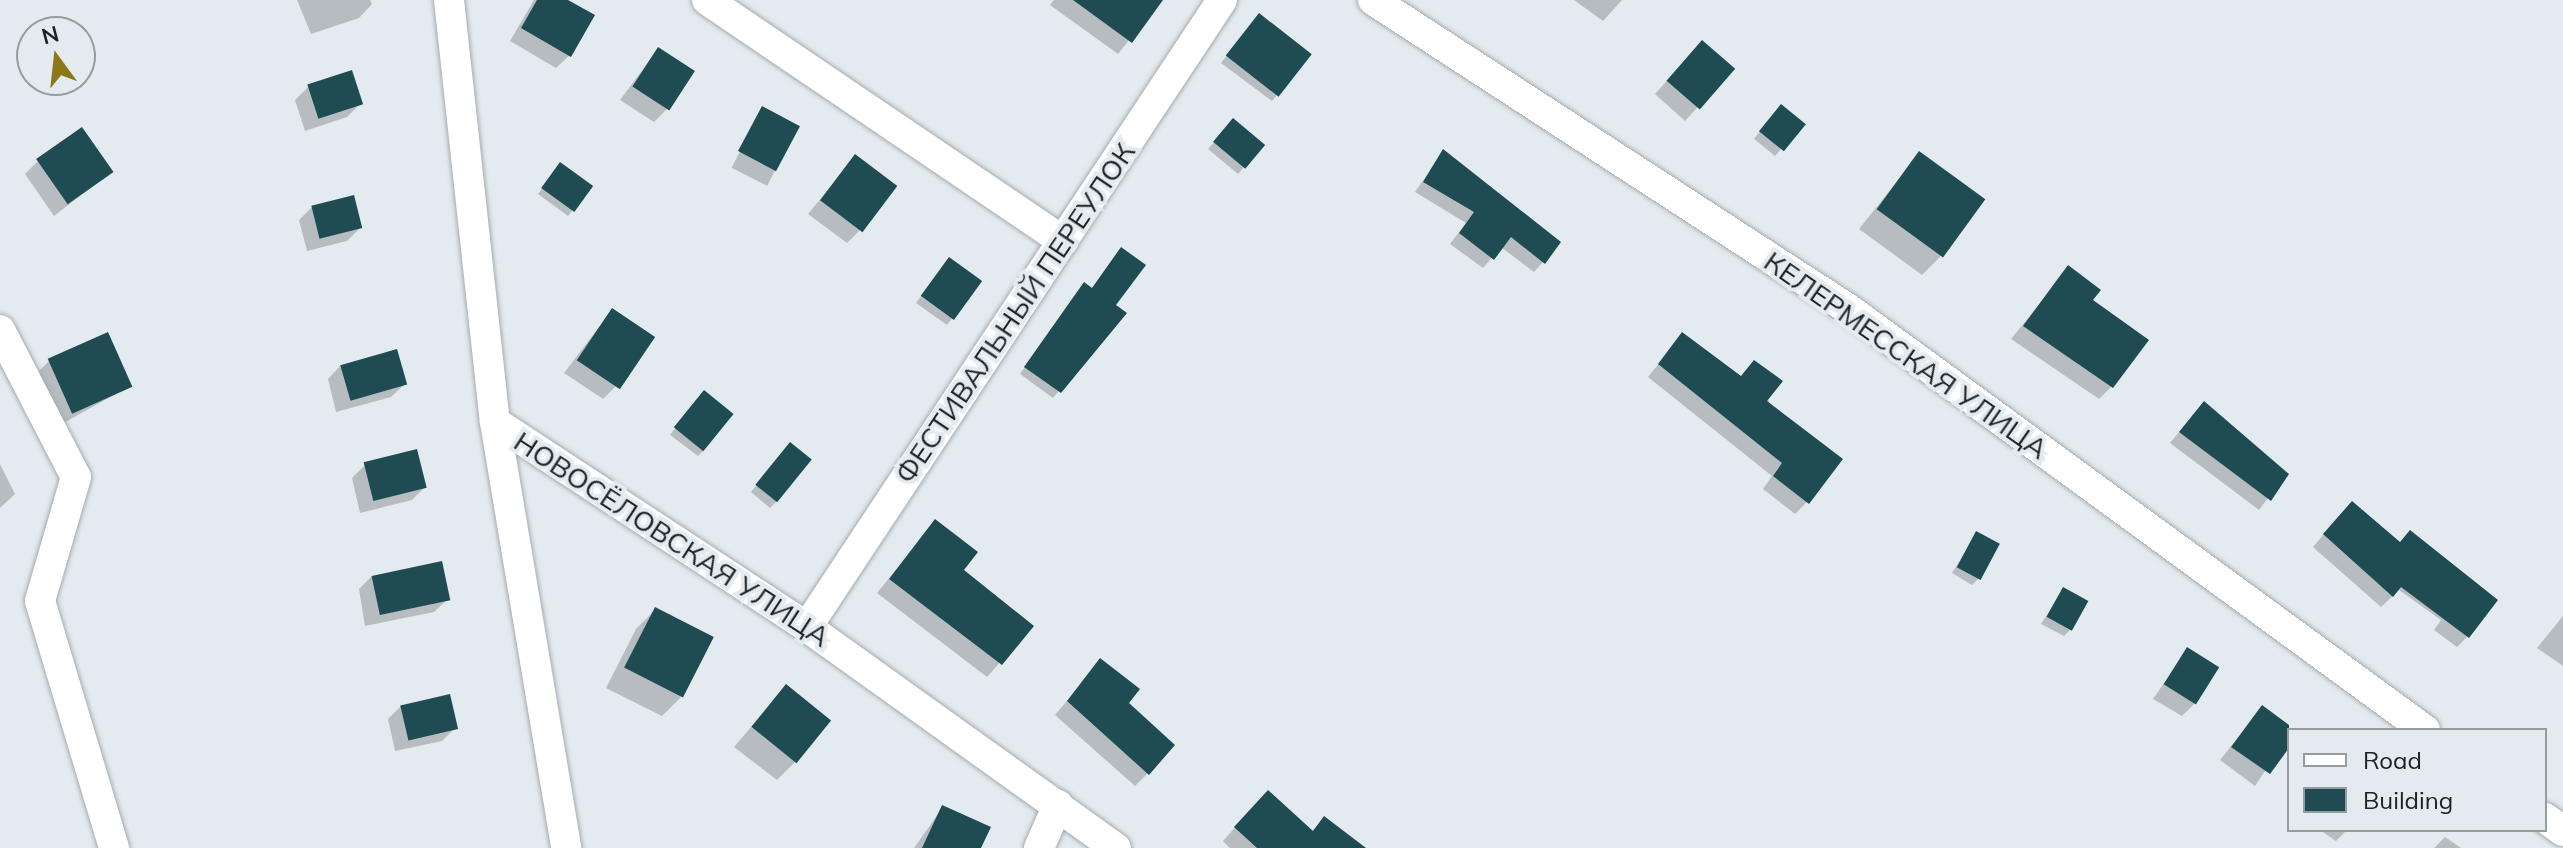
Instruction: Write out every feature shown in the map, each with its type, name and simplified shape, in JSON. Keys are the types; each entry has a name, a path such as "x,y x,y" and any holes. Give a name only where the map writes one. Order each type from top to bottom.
{"street":[{"name":"НОВОСЁЛОВСКАЯ УЛИЦА","path":"449,0 495,422 807,627 1116,848"},
{"path":"707,0 1063,241"},
{"name":"ФЕСТИВАЛЬНЫЙ ПЕРЕУЛОК","path":"807,627 1222,0"},
{"name":"КЕЛЕРМЕССКАЯ УЛИЦА","path":"1373,0 1850,310 2422,728"},
{"path":"0,330 76,477 40,601 114,848"},
{"path":"495,422 566,848"},
{"path":"1039,848 1058,805"}],"building":[{"path":"537,0 568,0 595,15 571,57 521,28"},
{"path":"1073,0 1163,0 1132,43"},
{"path":"1259,13 1312,54 1279,97 1226,56"},
{"path":"1702,40 1735,69 1700,110 1667,81"},
{"path":"658,47 695,71 669,110 632,86"},
{"path":"352,70 363,104 318,119 307,85"},
{"path":"1781,104 1806,124 1784,151 1759,131"},
{"path":"762,106 800,126 776,171 738,151"},
{"path":"1233,118 1265,145 1245,169 1213,142"},
{"path":"82,127 114,172 68,204 36,159"},
{"path":"1443,149 1561,242 1545,264 1511,237 1494,260 1459,233 1474,212 1423,182"},
{"path":"1919,151 1985,199 1943,257 1877,209"},
{"path":"855,154 897,186 862,232 820,200"},
{"path":"560,162 593,186 574,212 541,188"},
{"path":"354,195 362,228 320,239 311,206"},
{"path":"1121,247 1146,265 1116,305 1127,313 1061,393 1024,367 1084,282 1092,288"},
{"path":"949,257 982,281 954,320 921,296"},
{"path":"2068,265 2101,290 2093,300 2149,340 2113,388 2023,326"},
{"path":"612,308 655,337 620,389 577,360"},
{"path":"108,332 132,387 72,414 48,359"},
{"path":"1682,332 1741,376 1754,360 1783,381 1767,401 1843,459 1809,504 1773,476 1782,463 1658,364"},
{"path":"397,349 407,385 350,401 340,365"},
{"path":"704,390 734,414 703,451 674,427"},
{"path":"2204,401 2289,474 2271,501 2179,432"},
{"path":"790,442 812,460 777,502 755,485"},
{"path":"417,449 427,488 373,501 364,462"},
{"path":"2352,501 2400,542 2410,530 2498,600 2469,638 2401,587 2393,597 2323,534"},
{"path":"935,519 978,552 964,570 1034,626 1002,665 889,579"},
{"path":"1976,531 2000,544 1981,580 1957,567"},
{"path":"442,561 450,600 380,615 372,576"},
{"path":"2063,587 2088,601 2072,631 2047,617"},
{"path":"655,607 714,637 683,698 624,668"},
{"path":"2187,647 2219,667 2196,704 2164,684"},
{"path":"1100,658 1140,689 1129,703 1175,745 1149,775 1067,701"},
{"path":"786,684 831,721 796,763 751,727"},
{"path":"450,694 458,729 408,741 400,705"},
{"path":"2262,705 2289,725 2287,751 2270,774 2231,747"},
{"path":"1268,790 1313,831 1324,816 1366,848 1257,848 1234,827"},
{"path":"942,805 991,827 981,848 922,848"}]}
